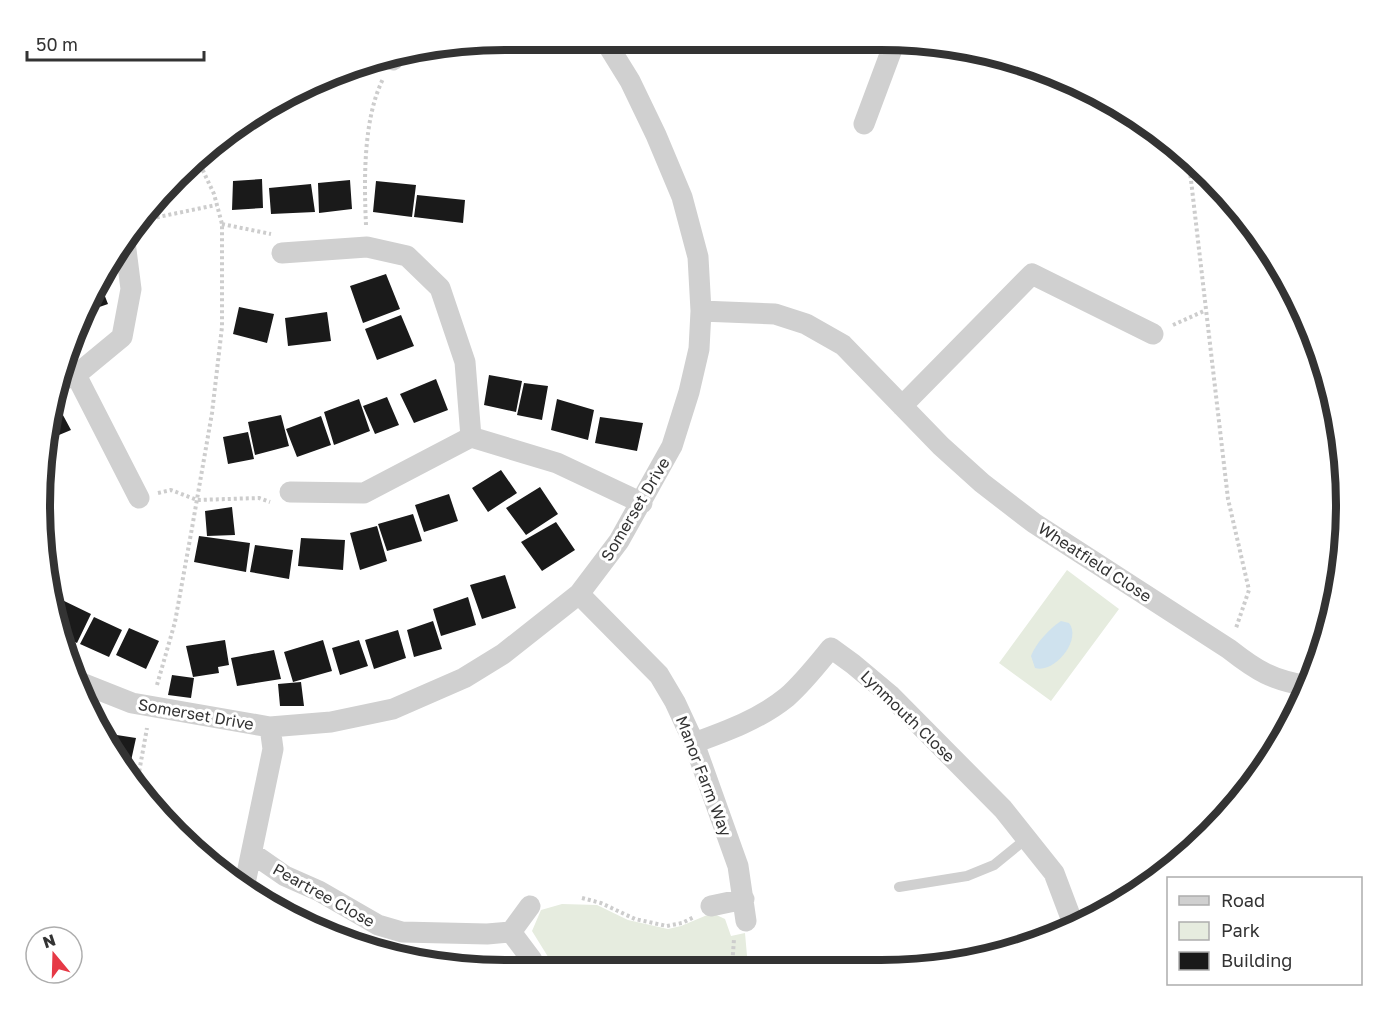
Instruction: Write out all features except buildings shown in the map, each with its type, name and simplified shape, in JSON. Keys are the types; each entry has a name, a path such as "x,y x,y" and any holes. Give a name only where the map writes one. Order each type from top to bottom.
{"street":[{"name":"Somerset Drive","path":"87,685 123,700 151,707 270,727 341,720 393,709 464,678 503,654 579,594 619,541 672,446 699,350 702,311 698,257 682,197 630,81 611,50"},
{"path":"864,124 892,50"},
{"path":"282,253 367,247 407,256 440,288 465,362 471,437"},
{"path":"126,252 131,289 122,337 68,378 139,498"},
{"path":"902,406 1032,274 1153,334"},
{"name":"Wheatfield Close","path":"702,311 775,314 806,324 843,345 941,446 982,483 1034,523 1229,649 1257,671 1299,685"},
{"path":"290,492 364,493 471,437 557,463 642,503"},
{"name":"Manor Farm Way","path":"579,594 659,675 675,702 694,743 738,866 746,921"},
{"name":"Lynmouth Close","path":"694,743 764,713 786,697 831,648 890,695 1003,809 1054,873 1071,918"},
{"name":"Peartree Close","path":"246,879 273,749 270,727"},
{"name":"Peartree Close","path":"252,853 285,876 320,891 378,925 402,932 487,934 511,932"},
{"path":"711,906 744,899"},
{"path":"530,906 511,932 532,960"}],"lane":[{"path":"898,887 967,876 994,865 1026,839"}],"path":[{"path":"367,247 365,152 378,90 391,64"},
{"path":"139,774 151,707 174,622 197,500 213,413 222,327 222,224 214,194 201,165"},
{"path":"1190,170 1228,499 1249,590 1229,649"},
{"path":"151,218 216,205"},
{"path":"222,224 278,236 282,253"},
{"path":"1153,334 1205,311"},
{"path":"139,498 171,490 197,500 259,498 287,509 290,492"},
{"path":"582,898 601,903 635,919 667,926 682,923 711,906"},
{"path":"732,960 734,935 746,921"}],"green space":[{"path":"1067,570 1119,609 1051,701 999,663"},
{"path":"562,904 597,905 628,920 668,929 712,913 725,919 731,936 745,933 747,960 550,960 532,931 541,910"}],"water":[{"path":"1061,621 1069,623 1072,630 1069,646 1058,661 1051,666 1035,668 1031,656 1033,651 1043,637"}]}
